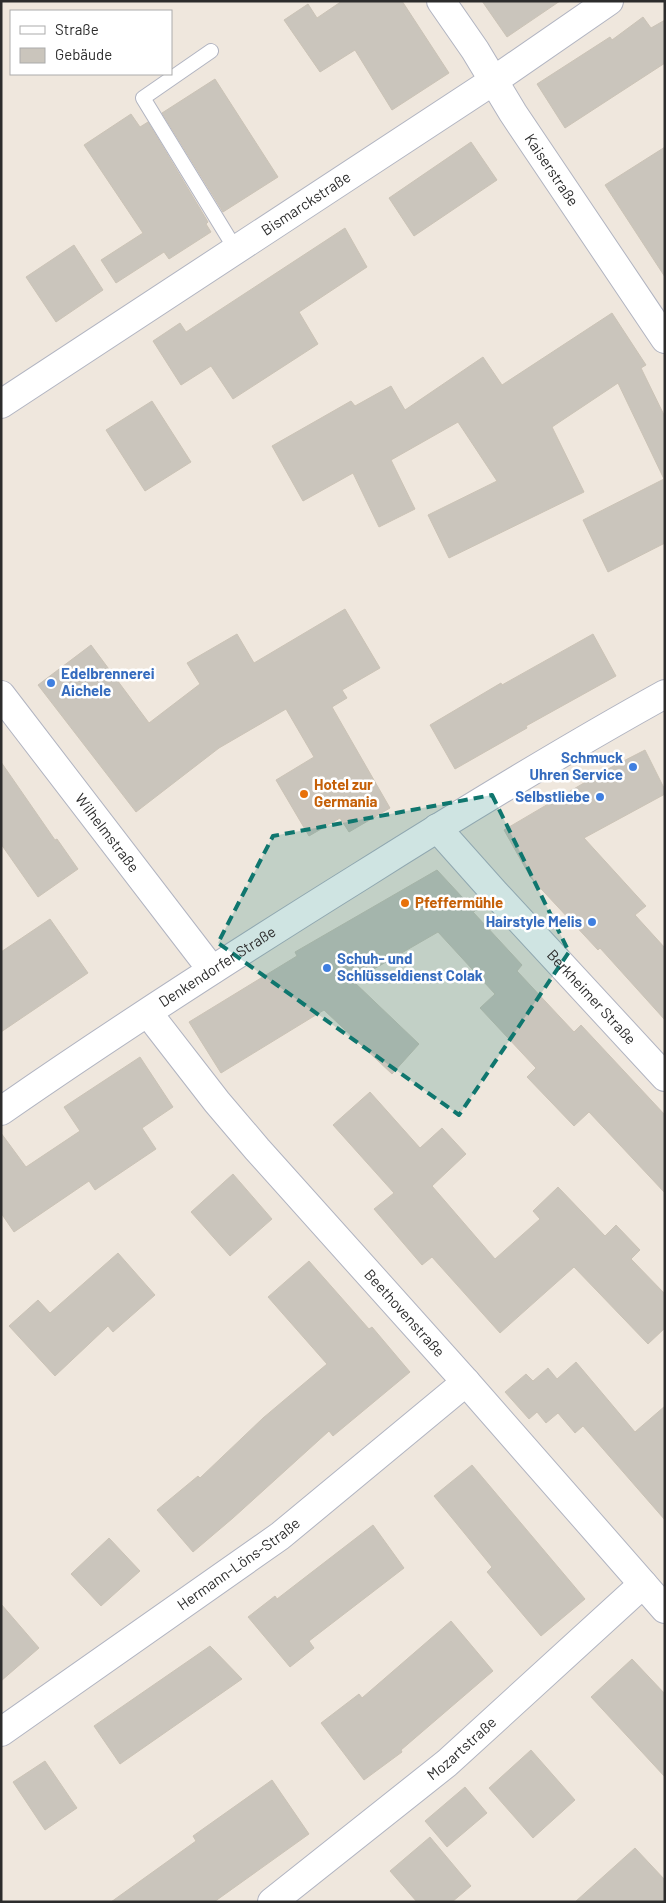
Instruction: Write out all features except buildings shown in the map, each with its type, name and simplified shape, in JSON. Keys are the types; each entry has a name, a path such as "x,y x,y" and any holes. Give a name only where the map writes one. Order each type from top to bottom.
{"street":[{"name":"Kaiserstraße","path":"441,1 665,339"},
{"name":"Bismarckstraße","path":"1,404 493,81 609,1"},
{"name":"Denkendorfer Straße","path":"1,1111 212,970 437,828 665,694"},
{"name":"Wilhelmstraße","path":"1,695 212,970"},
{"name":"Berkheimer Straße","path":"437,828 665,1077"},
{"name":"Beethovenstraße","path":"148,1012 217,1102 257,1149 466,1382 665,1609"},
{"name":"Hermann-Löns-Straße","path":"1,1732 280,1536 466,1382"},
{"name":"Mozartstraße","path":"272,1902 454,1757 643,1584"}],"lane":[{"path":"211,51 144,98 236,250"}],"highlighted area":[{"path":"492,795 569,952 459,1115 218,943 273,836"}],"place":[{"name":"Edelbrennerei Aichele","path":"51,683"},
{"name":"Schmuck Uhren Service","path":"633,767"},
{"name":"Hotel zur Germania","path":"304,794"},
{"name":"Selbstliebe","path":"600,797"},
{"name":"Pfeffermühle","path":"405,903"},
{"name":"Hairstyle Melis","path":"592,922"},
{"name":"Schuh- und Schlüsseldienst Colak","path":"327,968"}]}
